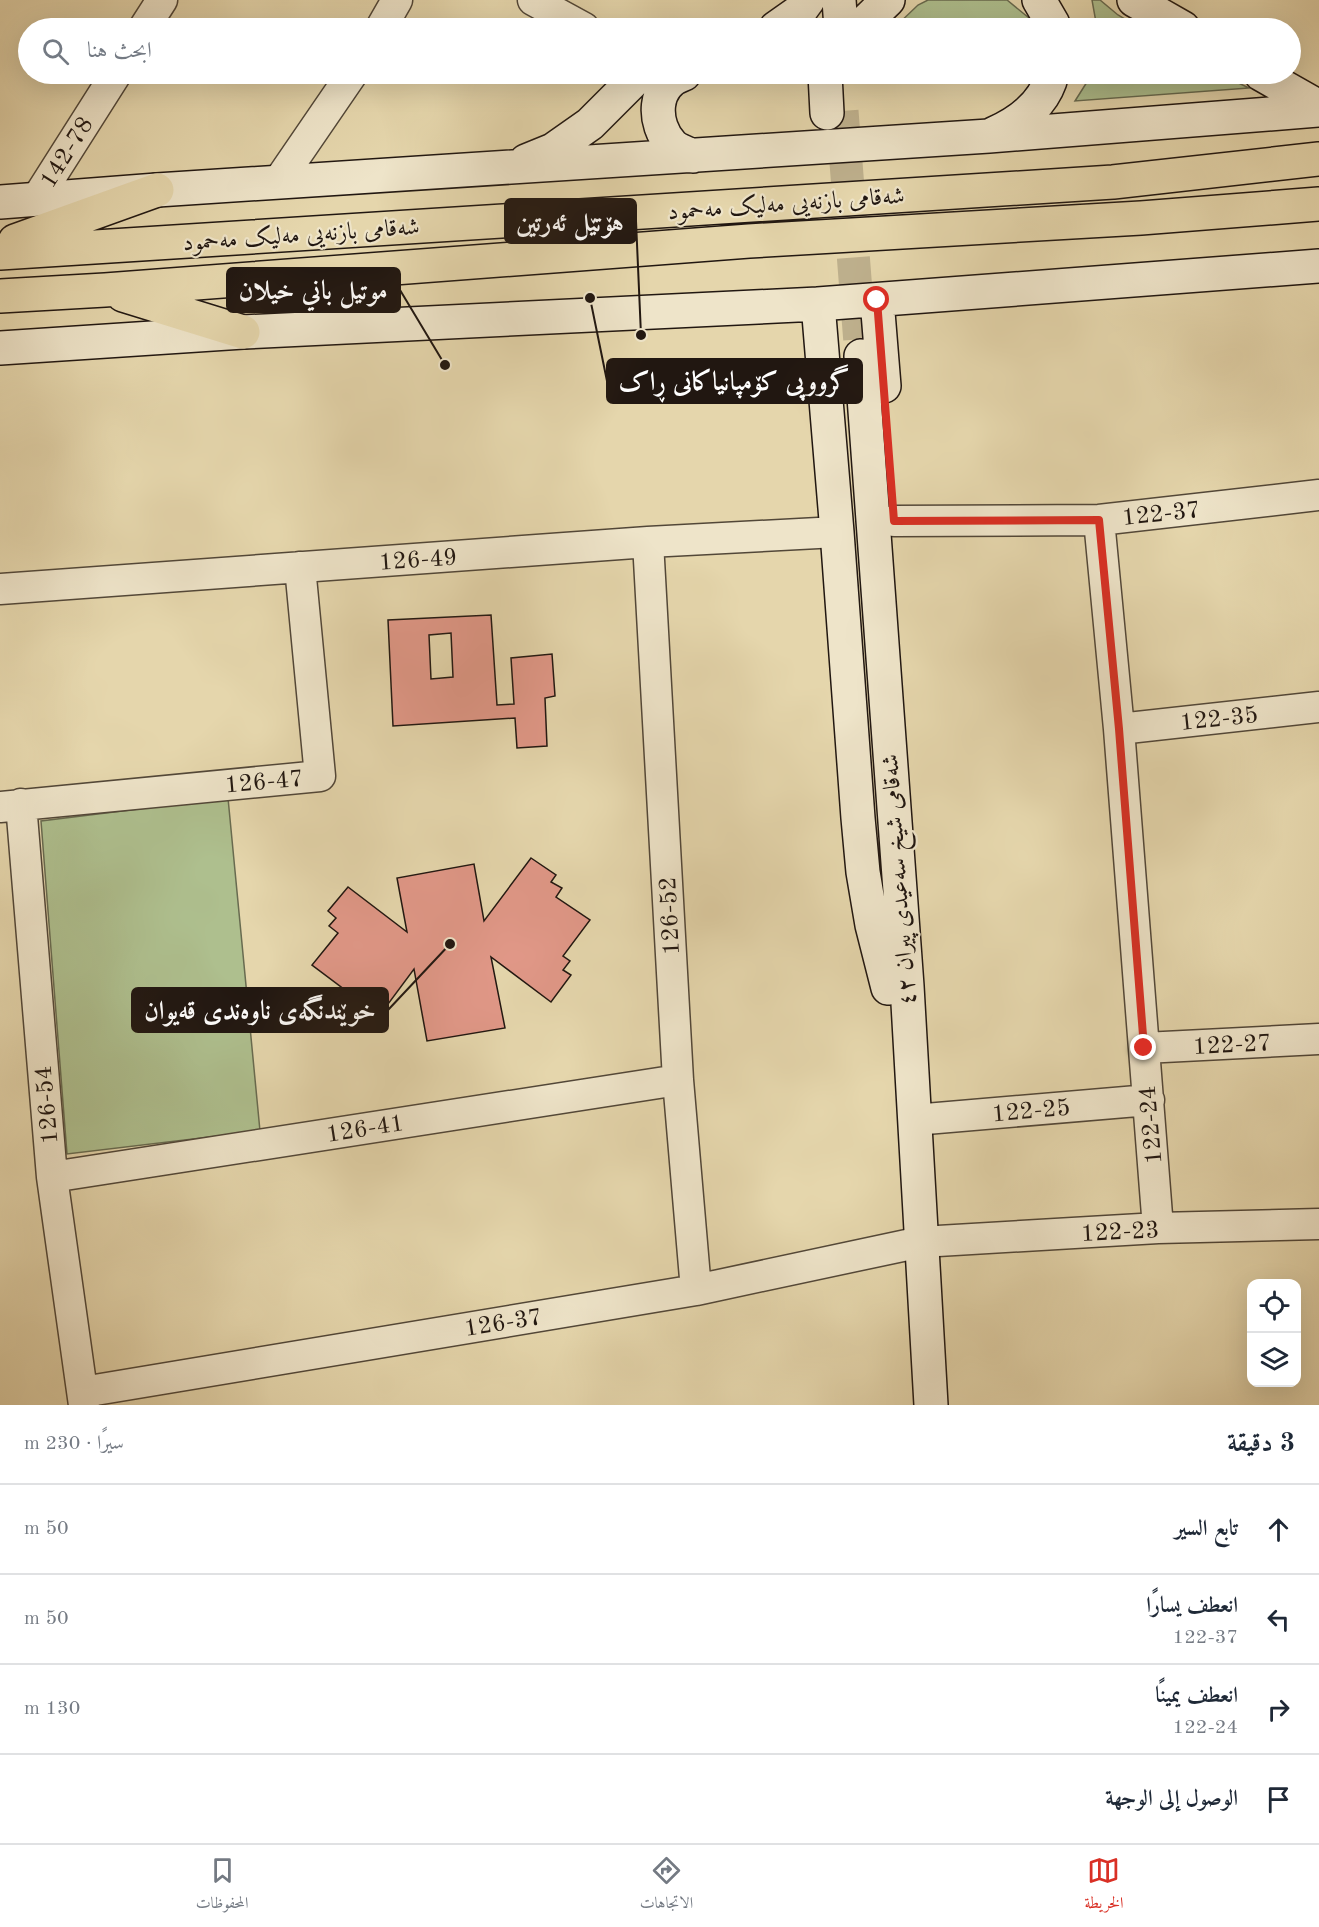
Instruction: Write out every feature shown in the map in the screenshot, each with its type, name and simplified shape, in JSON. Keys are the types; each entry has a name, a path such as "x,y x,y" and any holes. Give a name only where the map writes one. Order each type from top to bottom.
{"highway":[{"name":"شەقامی بازنەیی مەلیک مەحمود","path":"0,253 1101,182 1319,159"},
{"path":"0,246 157,190"},
{"name":"شەقامی بازنەیی مەلیک مەحمود","path":"0,296 749,241 1141,218 1319,204"},
{"path":"105,290 243,332"}],"main road":[{"path":"790,18 800,11 808,0"},
{"path":"821,0 822,18"},
{"path":"839,0 840,18"},
{"path":"869,18 888,0"},
{"path":"1039,0 1048,18"},
{"path":"1134,0 1166,18"},
{"path":"513,167 553,150 590,124 630,84"},
{"path":"669,84 663,90 657,110 661,131 674,147 693,156"},
{"path":"830,84 835,112"},
{"path":"988,136 1014,125 1035,106 1049,84"},
{"path":"1278,84 1319,109"},
{"path":"0,202 988,136 1319,109"},
{"path":"0,348 243,332 818,304 1319,266"},
{"path":"877,300 911,772 914,854 913,898 897,987"},
{"path":"818,304 862,861 872,925 897,987"},
{"name":"شەقامی شیخ سەعیدی پیران ٤٢","path":"854,356 897,987 911,1245 931,1405"},
{"name":"شەقامی شیخ سەعیدی پیران ٤٢","path":"897,987 914,1120 910,1405"}],"street":[{"path":"150,18 162,0"},
{"path":"387,18 397,0"},
{"path":"533,0 566,18"},
{"name":"142-78","path":"36,200 110,84"},
{"path":"278,182 345,84"},
{"name":"122-37","path":"894,521 1099,520 1319,495"},
{"name":"122-24","path":"1099,520 1119,729 1158,1228"},
{"name":"126-49","path":"0,589 648,542 837,532"},
{"name":"126-52","path":"648,542 678,1080 696,1290"},
{"name":"126-47","path":"11,806 320,776 300,567"},
{"name":"122-35","path":"1119,729 1319,707"},
{"name":"126-54","path":"11,806 52,1177 84,1398"},
{"name":"122-27","path":"1144,1048 1319,1039"},
{"name":"126-41","path":"52,1177 678,1080"},
{"name":"122-25","path":"914,1120 1149,1100"},
{"name":"122-23","path":"911,1245 1158,1228 1319,1224"},
{"name":"126-37","path":"84,1398 696,1290 911,1245"}],"green space":[{"path":"928,0 1007,0 1029,18 904,18 918,5"},
{"path":"1092,0 1100,0 1123,18 1095,18"},
{"path":"1086,84 1241,84 1249,88 1075,101"},
{"path":"228,798 260,1131 67,1154 41,821"}],"building":[{"path":"491,615 497,705 514,704 511,658 552,654 555,696 545,698 547,746 517,748 515,718 393,726 388,620","holes":["451,633 453,677 431,679 429,635"]},
{"path":"531,858 556,875 551,882 562,888 556,897 590,920 563,956 570,961 563,970 571,975 551,1002 491,957 505,1028 427,1041 414,969 368,1031 345,1013 350,1007 339,998 345,990 312,965 338,933 329,926 336,918 328,911 348,887 407,932 397,878 474,864 484,921"}],"tunnel":[{"path":"842,111 861,356"}],"place":[{"name":"گرووپی کۆمپانیاکانی ڕاک","path":"590,298"},
{"name":"هۆتێل ئەرتین","path":"641,335"},
{"name":"موتيل باني خيلان","path":"445,365"},
{"name":"خوێندنگەی ناوەندی قەیوان","path":"450,944"}],"route":[{"path":"877,300 894,521 1099,520 1119,729 1144,1048"}]}
